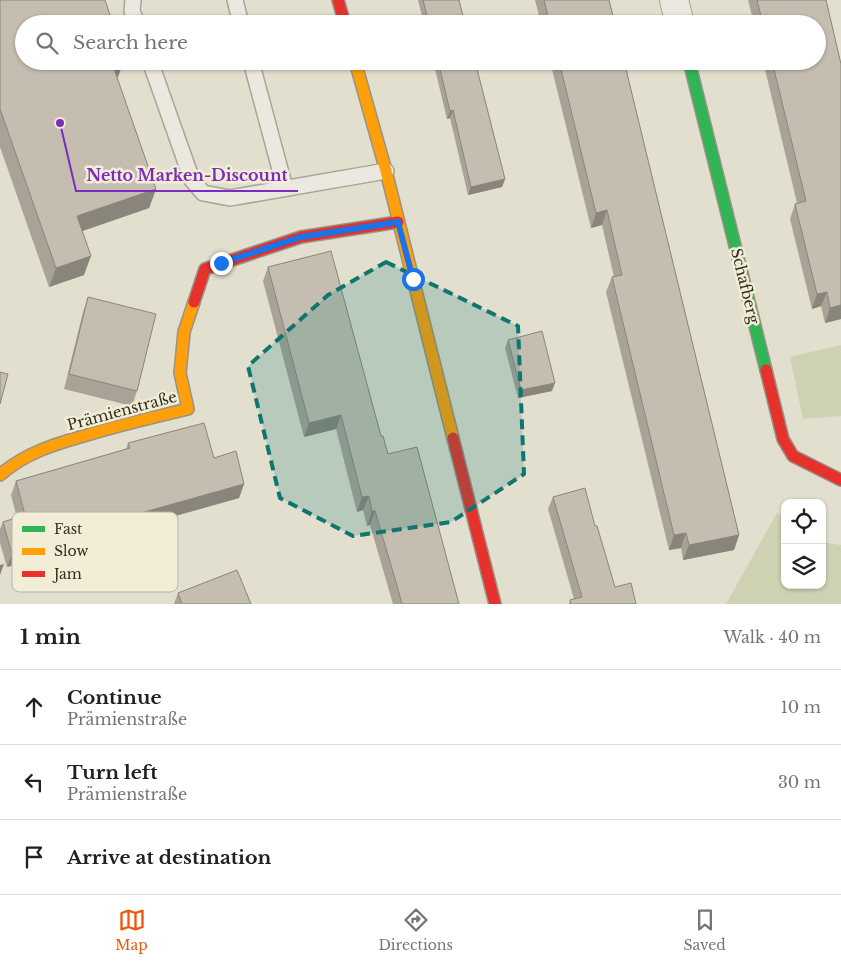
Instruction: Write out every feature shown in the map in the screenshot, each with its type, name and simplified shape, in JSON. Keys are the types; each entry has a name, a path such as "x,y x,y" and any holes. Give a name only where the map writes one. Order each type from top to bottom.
{"street":[{"path":"338,0 342,15"},
{"path":"674,0 678,15"},
{"path":"358,70 386,171 495,604"},
{"name":"Schafberg","path":"691,70 783,439 793,456 841,480"},
{"name":"Prämienstraße","path":"0,475 7,468 44,448 188,409 180,373 184,332 205,269 301,237 398,222"}],"lane":[{"path":"133,0 134,15"},
{"path":"235,0 239,15"},
{"path":"153,70 192,180 203,194 230,198 386,171"},
{"path":"253,70 284,188"}],"highlighted area":[{"path":"386,262 518,326 524,474 451,522 353,536 280,498 248,366 328,295"}],"green space":[{"path":"841,345 841,416 803,419 790,357"},
{"path":"777,513 781,516 781,589 826,589 826,543 841,545 841,604 726,604"}],"building":[{"path":"0,0 105,0 110,15 15,15 15,70 114,70 156,189 77,216 91,256 56,268 0,109"},
{"path":"423,0 459,0 463,15 427,15"},
{"path":"544,0 609,0 613,15 548,15"},
{"path":"757,0 826,0 841,64 841,305 830,308 827,292 817,294 795,204 806,201 774,70 826,70 826,15 761,15"},
{"path":"440,70 477,70 505,179 471,187 453,110 450,111"},
{"path":"561,70 626,70 739,535 689,545 686,533 674,535 612,277 622,275 607,210 596,213"},
{"path":"331,251 381,436 383,436 388,454 417,447 459,604 402,604 375,511 372,511 369,496 362,497 341,415 309,423 268,267"},
{"path":"88,297 156,314 137,391 69,374"},
{"path":"542,331 555,383 521,390 508,340"},
{"path":"0,372 8,374 0,404"},
{"path":"204,423 214,458 236,451 244,484 144,512 24,512 16,481 130,448 128,443"},
{"path":"585,488 615,587 631,583 636,604 571,604 570,600 582,597 553,497"},
{"path":"12,519 12,554 3,522"},
{"path":"237,570 251,604 182,604 178,593"}],"traffic: fast":[{"path":"691,70 766,370"}],"traffic: slow":[{"path":"358,70 386,171 453,438"},
{"path":"0,475 30,455 52,446 75,438 188,409 180,373 184,332 194,302"}],"traffic: jam":[{"path":"338,0 342,15"},
{"path":"194,302 205,269 301,237 398,222"},
{"path":"766,370 783,439 793,456 841,480"},
{"path":"453,438 495,604"}],"place":[{"name":"Netto Marken-Discount","path":"60,123"}],"route":[{"path":"221,263 301,237 398,222 413,279"}]}
